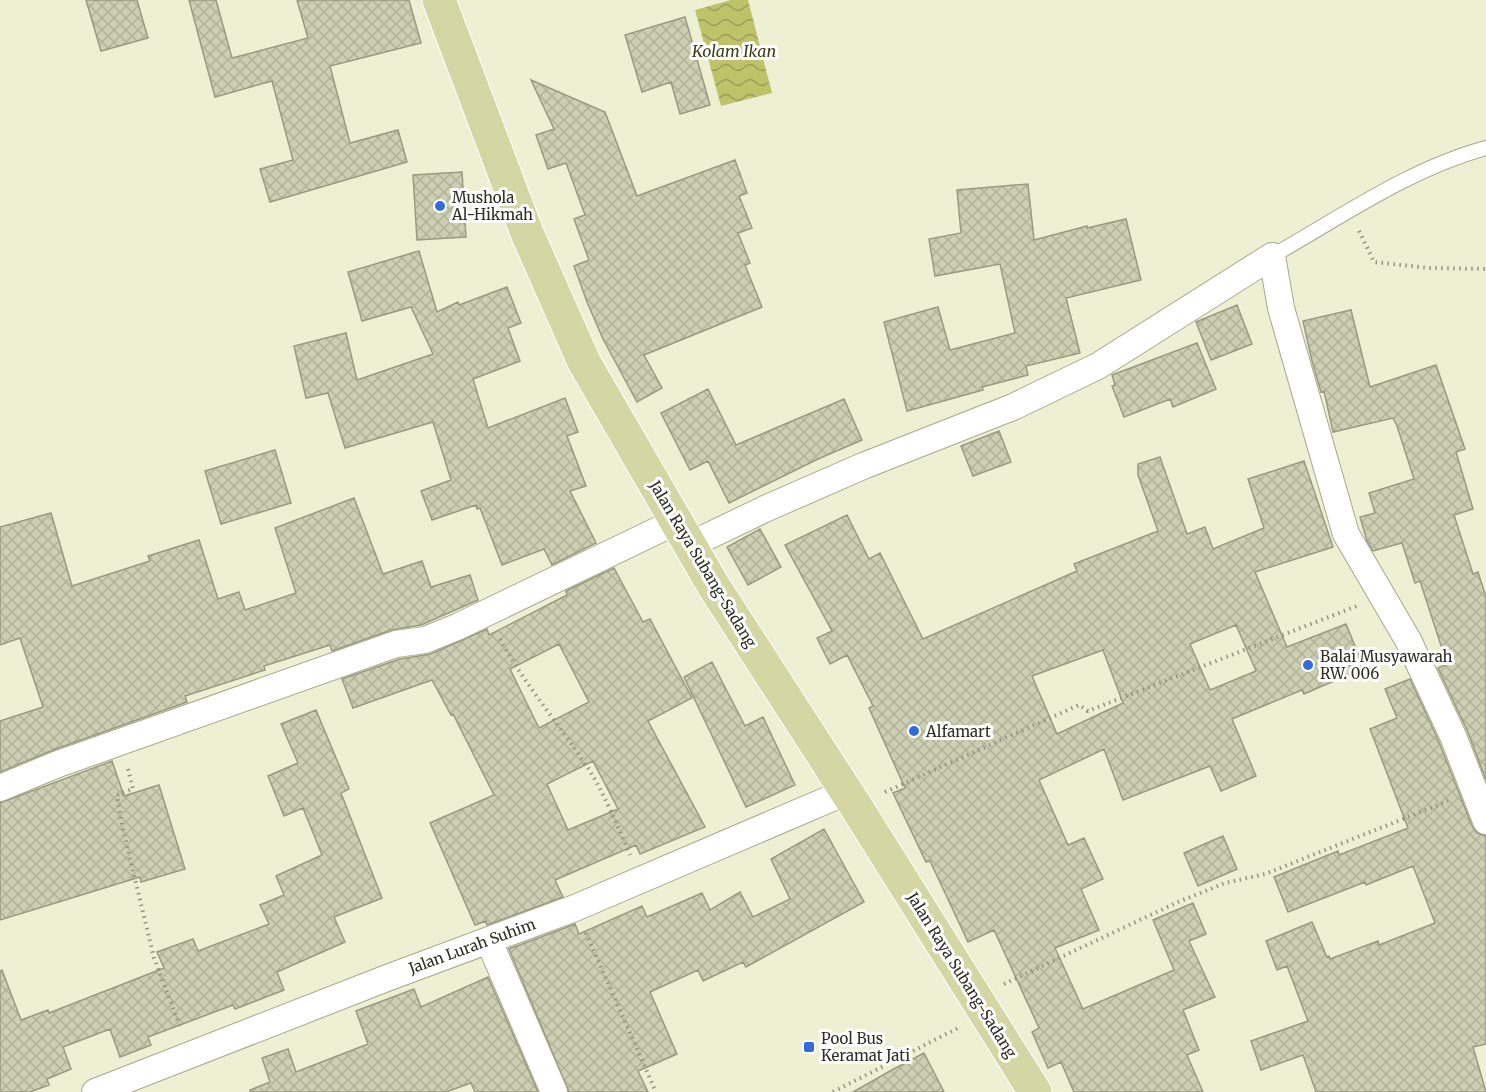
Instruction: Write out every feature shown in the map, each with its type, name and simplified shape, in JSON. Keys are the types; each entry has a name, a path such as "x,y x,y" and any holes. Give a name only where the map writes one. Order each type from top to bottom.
{"main road":[{"name":"Jalan Raya Subang-Sadang","path":"439,0 526,233 584,362 683,533 1035,1092"}],"street":[{"path":"0,788 58,764 396,644 425,640 683,533 767,508 863,466 1013,407 1098,366 1272,256 1281,308 1346,534 1407,640 1433,693 1453,736 1486,821"},
{"name":"Jalan Lurah Suhim","path":"95,1092 387,978 575,908 640,880 851,799"},
{"path":"489,941 554,1092"}],"lane":[{"path":"1272,256 1400,182 1470,152 1486,148"}],"path":[{"path":"1349,212 1374,262 1429,268 1486,269"},
{"path":"851,799 1079,705 1088,711 1326,620 1361,604 1383,599"},
{"path":"487,614 520,674 589,770 609,806 640,880"},
{"path":"121,742 133,789 117,795 122,825 154,958 190,1055"},
{"path":"833,1092 981,1006 1178,902 1225,883 1264,874 1474,791"},
{"path":"575,908 656,1092"}],"water":[{"name":"Kolam Ikan","path":"731,0 748,0 772,93 721,106 695,10"}],"building":[{"path":"86,0 137,0 148,38 101,51"},
{"path":"189,0 216,0 232,58 308,38 297,0 409,0 421,43 330,66 350,143 398,130 407,162 270,202 260,169 293,160 272,81 215,97"},
{"path":"685,17 710,105 680,114 671,82 642,92 625,35"},
{"path":"531,80 605,112 637,196 735,160 747,193 739,196 752,228 738,233 750,263 745,265 762,307 644,355 662,388 637,402 603,339 574,266 589,260 574,219 585,215 566,163 548,169 536,135 554,129"},
{"name":"Mushola Al-Hikmah","path":"462,172 466,237 417,240 413,175"},
{"path":"1028,184 1034,240 1087,226 1087,228 1126,219 1141,280 1066,298 1080,353 1026,366 1028,375 907,411 884,322 938,307 950,350 1015,333 1000,264 935,276 929,239 961,233 957,190"},
{"path":"419,251 437,312 458,302 459,305 507,287 521,323 508,328 520,361 473,379 488,428 565,398 578,432 567,436 586,486 570,491 596,543 552,565 544,549 502,565 480,508 477,509 476,505 432,520 421,491 451,480 433,422 345,448 328,393 306,398 294,346 346,333 357,380 433,354 411,307 362,321 348,272"},
{"path":"1237,305 1252,344 1211,360 1196,322"},
{"path":"1351,310 1370,387 1436,365 1465,449 1456,452 1473,509 1454,515 1473,574 1478,572 1486,597 1486,780 1467,730 1438,668 1447,664 1420,581 1415,583 1402,543 1373,551 1367,541 1360,517 1375,513 1369,493 1414,479 1397,426 1393,418 1333,432 1324,391 1321,392 1312,361 1303,321"},
{"path":"1197,343 1216,389 1173,407 1170,399 1124,417 1112,386 1115,385 1112,375"},
{"path":"708,389 736,445 844,399 862,440 729,503 708,461 690,470 661,413"},
{"path":"999,431 1011,462 973,476 961,446"},
{"path":"275,450 291,503 221,524 205,471"},
{"path":"1160,457 1187,534 1205,527 1213,549 1264,528 1248,479 1304,461 1333,547 1255,572 1287,647 1346,624 1364,668 1304,694 1302,690 1232,719 1256,776 1221,791 1210,766 1123,800 1104,749 1039,780 1068,845 1084,838 1103,879 1081,889 1099,930 1055,948 1083,1009 1174,970 1153,920 1193,903 1206,934 1189,941 1215,997 1183,1010 1199,1050 1187,1055 1203,1092 1074,1092 1061,1062 1048,1068 1032,1032 1039,1028 994,930 968,942 930,861 926,862 893,793 905,788 869,708 873,706 847,655 830,664 817,638 832,631 785,545 847,515 869,559 880,553 923,639 1077,571 1074,564 1158,531 1138,475 1138,464","holes":["1236,625 1256,671 1210,690 1190,644","1103,650 1123,703 1057,734 1032,676"]},
{"path":"354,498 383,574 422,561 431,587 470,575 478,600 421,625 391,630 332,651 330,645 264,666 265,670 185,696 187,702 53,750 0,772 0,721 43,707 20,638 0,645 0,527 51,513 72,586 150,561 148,556 199,540 218,599 239,592 245,610 296,593 275,528"},
{"path":"760,529 781,567 748,585 727,547"},
{"path":"614,568 643,622 650,619 692,698 648,721 705,827 640,854 636,845 555,880 563,897 487,925 486,921 475,925 430,823 494,795 453,714 451,715 432,680 353,708 342,679 400,659 431,654 487,629 489,635 567,595 566,591","holes":["559,644 589,702 539,728 510,669","593,761 618,809 568,830 547,784"]},
{"path":"712,662 745,726 763,717 795,785 746,807 684,677"},
{"path":"1410,679 1439,742 1472,826 1477,833 1486,836 1486,1044 1473,1047 1486,1092 1316,1092 1303,1055 1261,1070 1251,1041 1308,1021 1287,966 1277,970 1266,941 1312,922 1327,957 1329,956 1330,959 1378,941 1379,945 1435,923 1413,866 1288,912 1274,877 1338,851 1339,855 1408,828 1370,729 1397,718 1385,689"},
{"path":"316,710 349,789 341,793 382,898 334,917 345,942 277,972 284,990 235,1009 233,1005 148,1037 151,1045 120,1057 110,1029 63,1047 71,1069 47,1079 49,1085 30,1092 0,1092 0,971 2,970 21,1020 48,1010 49,1013 164,968 157,952 193,939 198,951 269,924 260,905 284,895 276,876 322,855 303,808 284,816 268,776 298,763 281,724"},
{"path":"112,761 124,796 159,785 185,869 141,882 140,877 0,920 0,803"},
{"path":"824,829 864,902 746,967 743,962 703,981 698,970 650,992 677,1054 638,1071 648,1092 569,1092 509,949 575,924 579,934 642,906 647,917 702,893 710,910 740,892 753,917 790,899 771,859"},
{"path":"1223,836 1237,869 1198,886 1184,853"},
{"path":"488,977 538,1092 475,1092 471,1083 446,1092 250,1092 270,1082 262,1058 288,1049 296,1072 368,1044 356,1011 414,989 421,1007"},
{"path":"924,1053 944,1092 853,1092 890,1071"}],"place":[{"name":"Mushola Al-Hikmah","path":"440,206"},
{"name":"Balai Musyawarah RW. 006","path":"1308,665"},
{"name":"Alfamart","path":"914,731"},
{"name":"Pool Bus Keramat Jati","path":"809,1047"}]}
